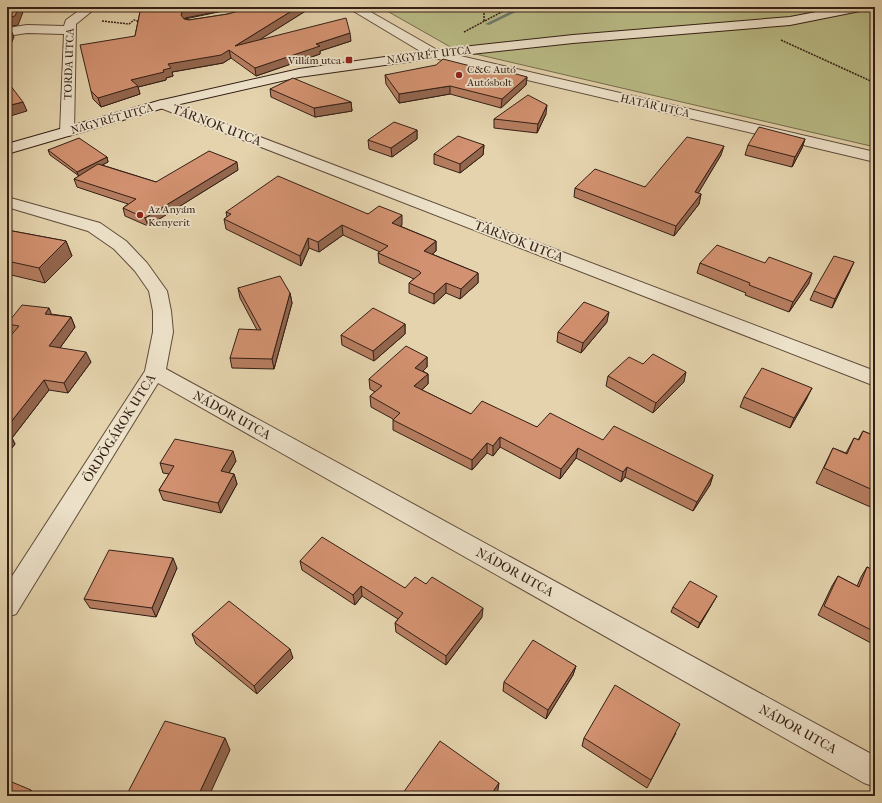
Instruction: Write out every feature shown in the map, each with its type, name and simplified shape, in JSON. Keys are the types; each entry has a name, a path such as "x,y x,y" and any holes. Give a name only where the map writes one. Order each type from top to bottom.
{"street":[{"name":"TORDA UTCA","path":"67,132 70,23 91,7"},
{"path":"354,7 435,54"},
{"name":"NAGYRÉT UTCA","path":"7,148 163,104 299,73 435,54 573,39 749,26 798,20 860,7"},
{"path":"7,32 27,29 69,30"},
{"name":"HATÁR UTCA","path":"435,54 875,157"},
{"name":"TÁRNOK UTCA","path":"163,104 875,379"},
{"name":"ÖRDÖGÁROK UTCA","path":"7,202 94,227 120,245 141,267 158,291 162,312 163,332 155,372 7,606"},
{"name":"NÁDOR UTCA","path":"155,372 875,772"}],"path":[{"path":"484,7 484,22"},
{"path":"435,54 449,39 511,7"},
{"path":"103,21 117,22 117,24 129,24 134,20 143,22"},
{"path":"749,26 875,83"}],"green space":[{"path":"380,7 875,7 875,147 454,49"}],"building":[{"path":"19,7 15,16 7,18 7,8"},
{"path":"141,7 201,7 183,10 181,15 184,19 189,20 228,14 252,7 298,7 235,46 346,18 350,33 316,44 320,46 255,68 229,50 221,55 168,64 171,68 163,70 164,72 131,80 138,86 98,98 91,91 80,45 135,36"},
{"path":"7,28 10,28 7,36"},
{"path":"443,59 494,72 498,69 527,77 502,99 450,86 399,94 385,75 436,65"},
{"path":"293,78 351,102 314,108 270,89"},
{"path":"7,81 23,102 7,106"},
{"path":"528,95 547,105 538,124 494,119"},
{"path":"394,122 417,130 391,148 368,140"},
{"path":"759,127 805,139 795,157 748,145"},
{"path":"458,136 484,145 460,164 434,154"},
{"path":"687,137 724,146 695,192 701,194 676,226 575,188 595,169 645,187"},
{"path":"79,138 107,157 77,172 48,150"},
{"path":"209,151 237,162 145,218 123,208 136,199 74,179 98,164 156,182"},
{"path":"278,176 368,214 379,206 402,215 392,223 436,241 424,251 478,273 461,289 446,283 434,294 409,283 421,273 419,271 378,253 388,246 342,225 318,242 308,238 300,256 224,219 231,214 226,212"},
{"path":"7,230 66,241 39,268 7,261"},
{"path":"717,245 765,263 769,257 812,273 793,302 749,285 750,283 700,263"},
{"path":"834,256 854,262 835,299 814,291"},
{"path":"280,276 290,293 272,359 230,358 239,329 261,330 238,288"},
{"path":"584,302 609,312 583,343 558,332"},
{"path":"22,305 49,308 45,314 71,317 49,346 86,352 64,383 44,380 7,427 7,378 10,374 7,374 7,340 19,326 7,324"},
{"path":"373,308 405,324 373,351 341,335"},
{"path":"406,346 427,357 415,368 428,374 414,386 471,414 482,401 537,427 550,413 603,440 614,426 713,475 697,502 627,467 623,472 578,448 561,469 500,437 493,446 487,443 472,460 393,420 400,413 370,396 382,386 369,379"},
{"path":"653,354 686,372 656,403 608,376 629,357 643,364"},
{"path":"762,368 812,388 794,418 744,397"},
{"path":"863,431 875,436 875,491 824,468 833,448 847,454 854,438 859,440"},
{"path":"175,439 233,451 221,471 234,474 218,503 159,490 174,466 160,463"},
{"path":"322,537 405,588 415,577 426,584 432,577 483,608 446,656 395,623 403,613 361,586 353,595 300,561"},
{"path":"109,550 173,558 152,608 84,599"},
{"path":"867,567 875,571 875,632 824,606 838,576 859,587"},
{"path":"690,581 717,596 700,623 673,607"},
{"path":"229,601 290,649 254,686 192,634"},
{"path":"533,640 576,666 548,710 504,682"},
{"path":"615,685 680,724 651,780 584,738"},
{"path":"165,721 225,738 198,796 126,796"},
{"path":"440,741 499,783 490,796 407,796 403,793"},
{"path":"7,780 31,790 27,796 7,796"}],"waterway":[{"path":"487,24 524,7"}],"place":[{"name":"Villám utca","path":"349,60"},
{"name":"C&C Autó Autósbolt","path":"459,75"},
{"name":"Az Anyám Kenyerit","path":"140,215"}]}
